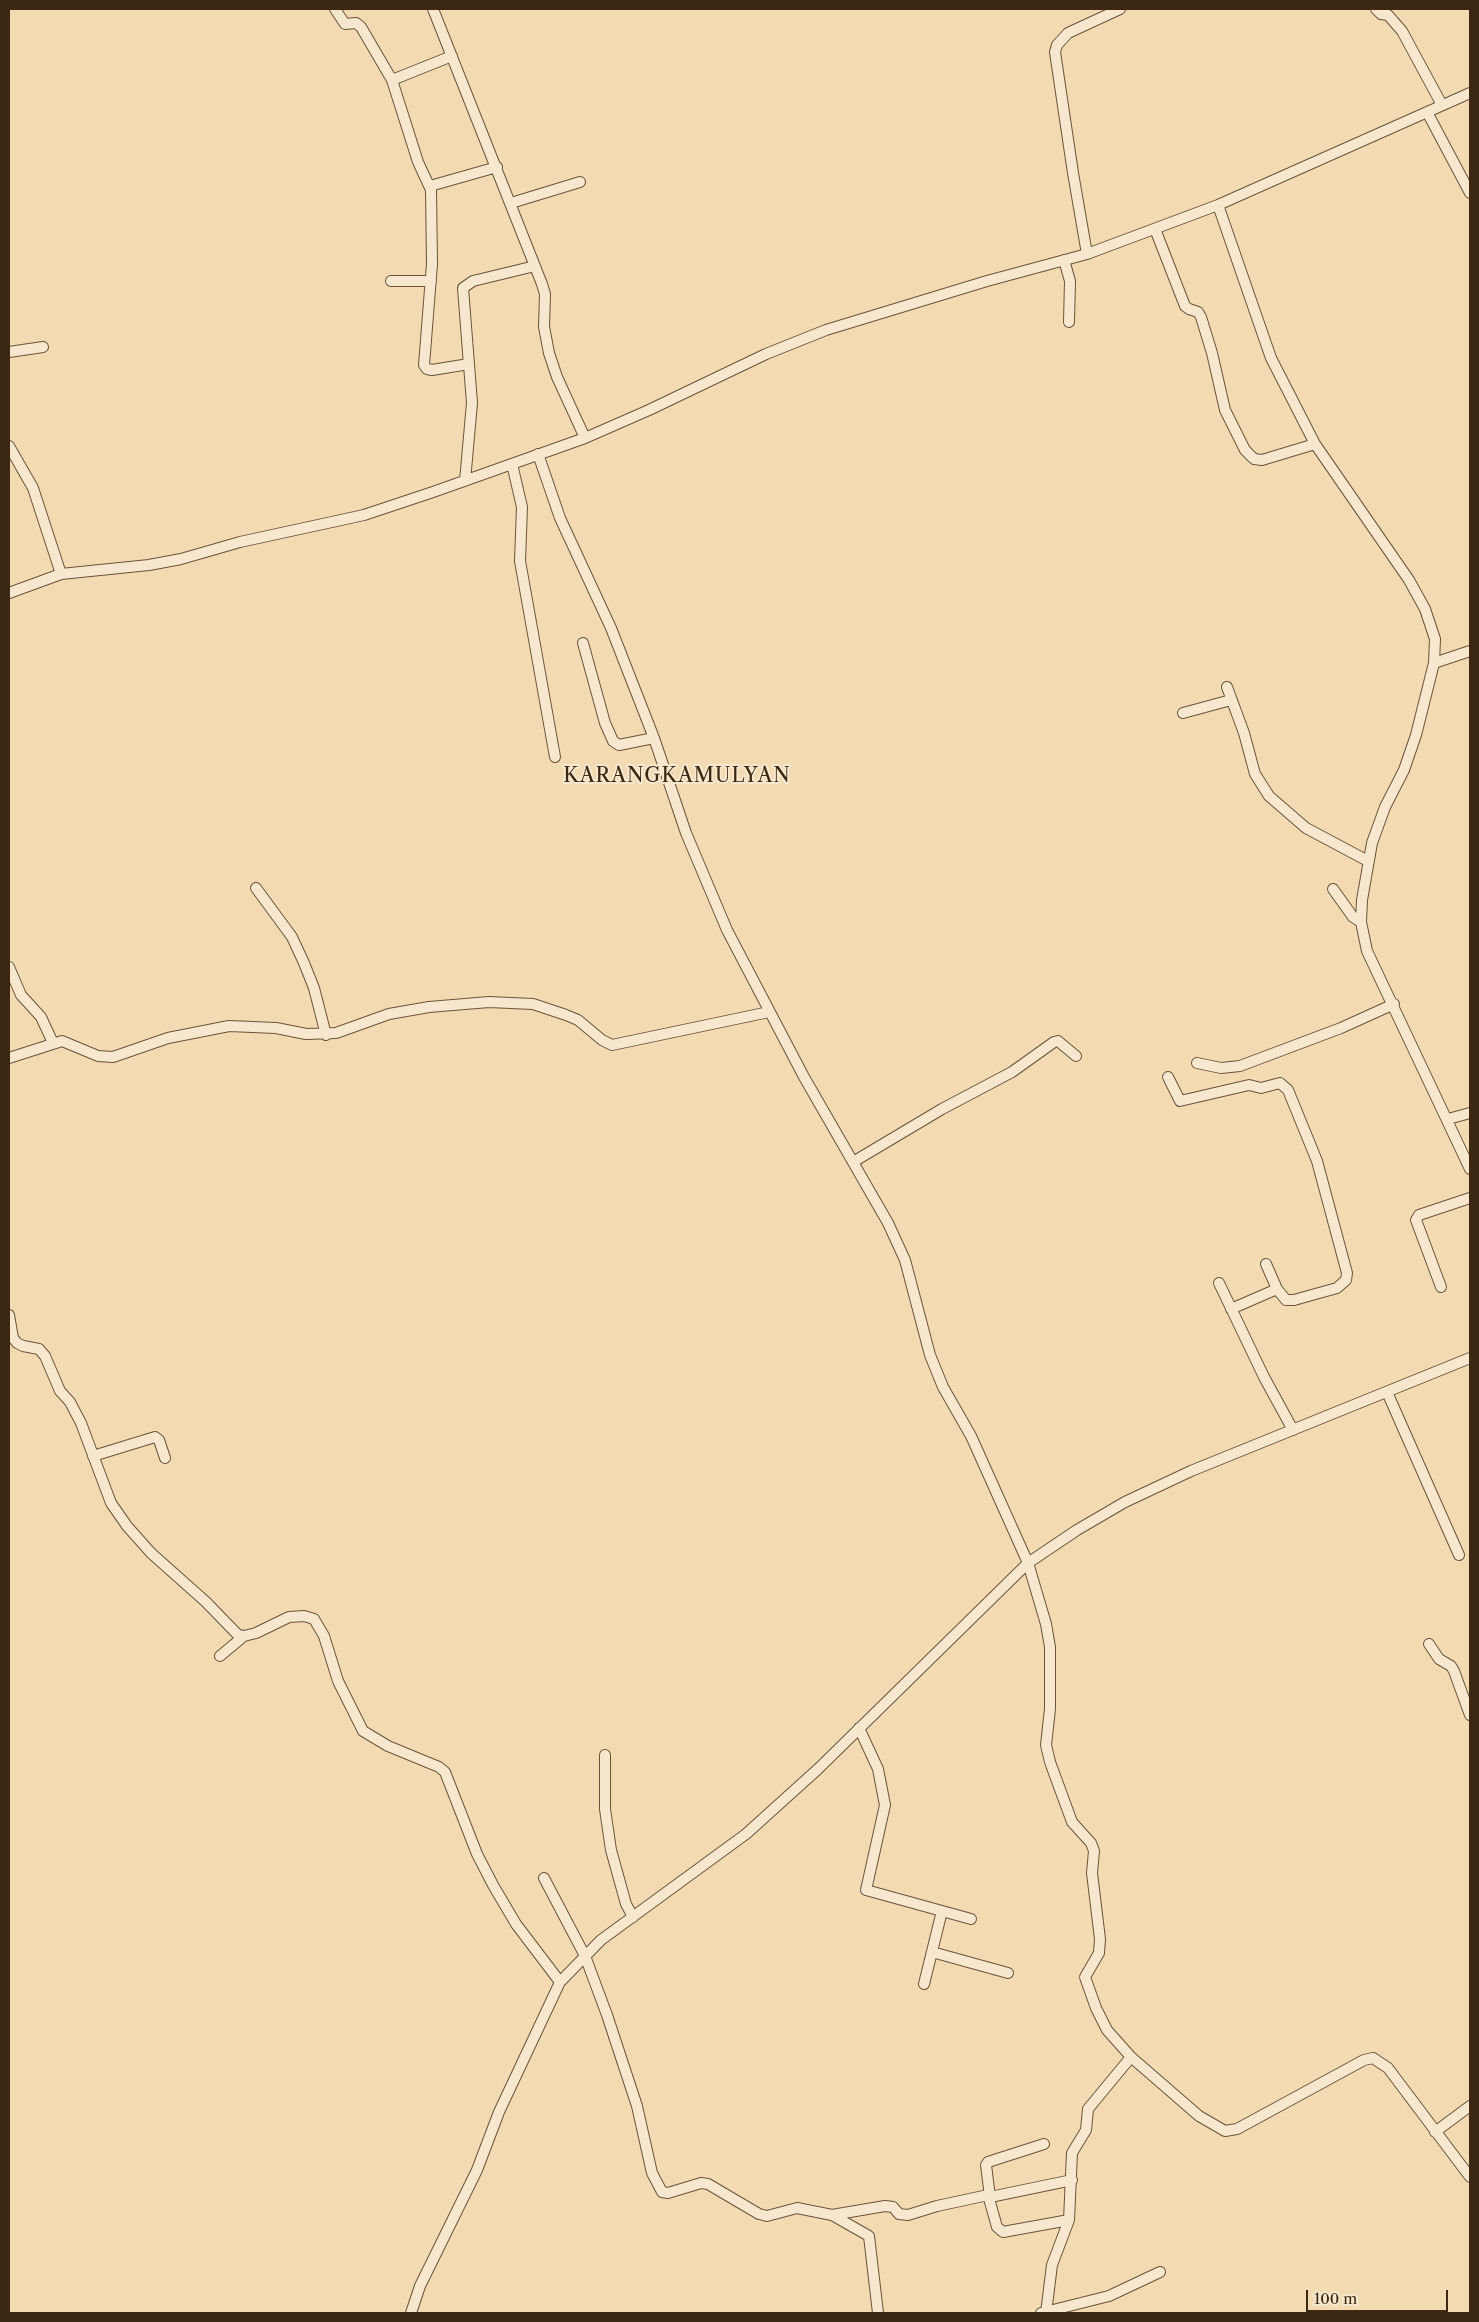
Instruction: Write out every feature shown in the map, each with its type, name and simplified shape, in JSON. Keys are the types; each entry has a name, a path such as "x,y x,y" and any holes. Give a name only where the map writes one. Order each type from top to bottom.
{"street":[{"path":"336,9 345,24 356,23 361,27 392,80 418,162 430,186 431,281 424,365 427,369 432,370 469,364"},
{"path":"433,9 497,167 545,294 544,327 549,353 557,377 585,438"},
{"path":"1087,254 1073,173 1056,52 1057,45 1068,33 1120,9"},
{"path":"1376,9 1381,14 1388,15 1402,31 1442,105"},
{"path":"392,80 452,56"},
{"path":"9,593 61,574 181,559 240,542 364,514 465,481 585,438 649,410 766,354 826,330 1087,254 1218,205 1470,93"},
{"path":"1427,112 1470,194"},
{"path":"430,186 497,167"},
{"path":"511,203 580,182"},
{"path":"1218,205 1270,358 1315,444 1409,580 1425,609 1435,639 1434,663 1416,735 1404,770 1385,807 1372,843 1361,922 1367,951 1394,1004 1470,1169"},
{"path":"1155,229 1185,306 1198,312 1201,317 1225,410 1245,450 1254,459 1262,460 1315,444"},
{"path":"1064,260 1070,280 1069,322"},
{"path":"465,481 472,403 464,286 473,281 535,266"},
{"path":"392,281 431,281"},
{"path":"9,352 43,347"},
{"path":"9,446 33,488 61,574"},
{"path":"538,454 560,518 610,628 727,930 804,1077 888,1223 905,1260 927,1346 943,1386 971,1436 1028,1563 1046,1624 1050,1647 1050,1708 1046,1745 1050,1762 1072,1822 1091,1843 1094,1851 1092,1874 1099,1930 1099,1953 1085,1977 1096,2008 1107,2030 1131,2057 1199,2116 1225,2130 1237,2129 1364,2060 1373,2058 1388,2068 1470,2177"},
{"path":"512,464 522,507 520,561 522,575 555,757"},
{"path":"583,643 605,723 613,741 620,744 654,738"},
{"path":"1434,663 1470,651"},
{"path":"1227,687 1255,774 1269,796 1306,828 1368,861"},
{"path":"1183,712 1232,700"},
{"path":"256,888 292,937 314,988 326,1035"},
{"path":"1333,889 1353,916 1361,922"},
{"path":"9,967 21,995 41,1017 53,1043"},
{"path":"9,1058 53,1043 67,1042 105,1057 113,1057 168,1038 229,1026 276,1028 306,1034 326,1035 349,1030 389,1014 430,1007 489,1002 528,1004 578,1020 612,1046 769,1012"},
{"path":"1197,1064 1216,1068 1240,1066 1341,1028 1394,1004"},
{"path":"854,1162 942,1109 1012,1072 1054,1042 1058,1041 1076,1056"},
{"path":"1168,1077 1180,1101 1249,1085 1261,1088 1280,1083 1288,1090 1316,1161 1347,1274 1346,1280 1337,1288 1294,1300 1286,1300 1277,1289 1266,1264"},
{"path":"1448,1119 1470,1113"},
{"path":"1441,1287 1416,1220 1419,1215 1470,1198"},
{"path":"1219,1283 1293,1430"},
{"path":"1231,1309 1277,1289"},
{"path":"9,1314 13,1338 16,1343 39,1348 45,1356 60,1391 70,1402 81,1423 111,1503 127,1526 151,1553 206,1602 234,1631 244,1636"},
{"path":"411,2313 420,2286 477,2170 499,2112 560,1982 601,1940 746,1834 818,1769 1028,1563 1077,1530 1125,1502 1191,1471 1470,1358"},
{"path":"1387,1392 1459,1555"},
{"path":"93,1456 155,1437 159,1440 165,1458"},
{"path":"220,1656 244,1636 256,1634 289,1618 304,1616 314,1620 324,1636 338,1681 363,1731 388,1746 439,1767 445,1772 477,1854 493,1885 516,1924 560,1982"},
{"path":"1429,1644 1439,1659 1451,1666 1454,1671 1470,1715"},
{"path":"859,1728 878,1770 886,1805 866,1890 971,1919"},
{"path":"605,1756 605,1809 611,1850 626,1904 633,1917"},
{"path":"544,1878 585,1956 620,2050 652,2172 662,2192 704,2183 762,2216 797,2208 832,2215 869,2236 878,2313"},
{"path":"924,1984 942,1911"},
{"path":"932,1952 1008,1973"},
{"path":"1131,2057 1088,2108 1086,2130 1072,2153 1069,2220 1052,2265 1045,2313 1108,2296 1160,2272"},
{"path":"1435,2132 1470,2106"},
{"path":"1044,2144 988,2162 986,2165 990,2197 997,2227 1004,2232 1069,2220"},
{"path":"832,2215 885,2206 894,2208 899,2214 908,2215 984,2195 990,2197 1072,2180"}],"district":[{"name":"KARANGKAMULYAN","path":"677,776"}]}
